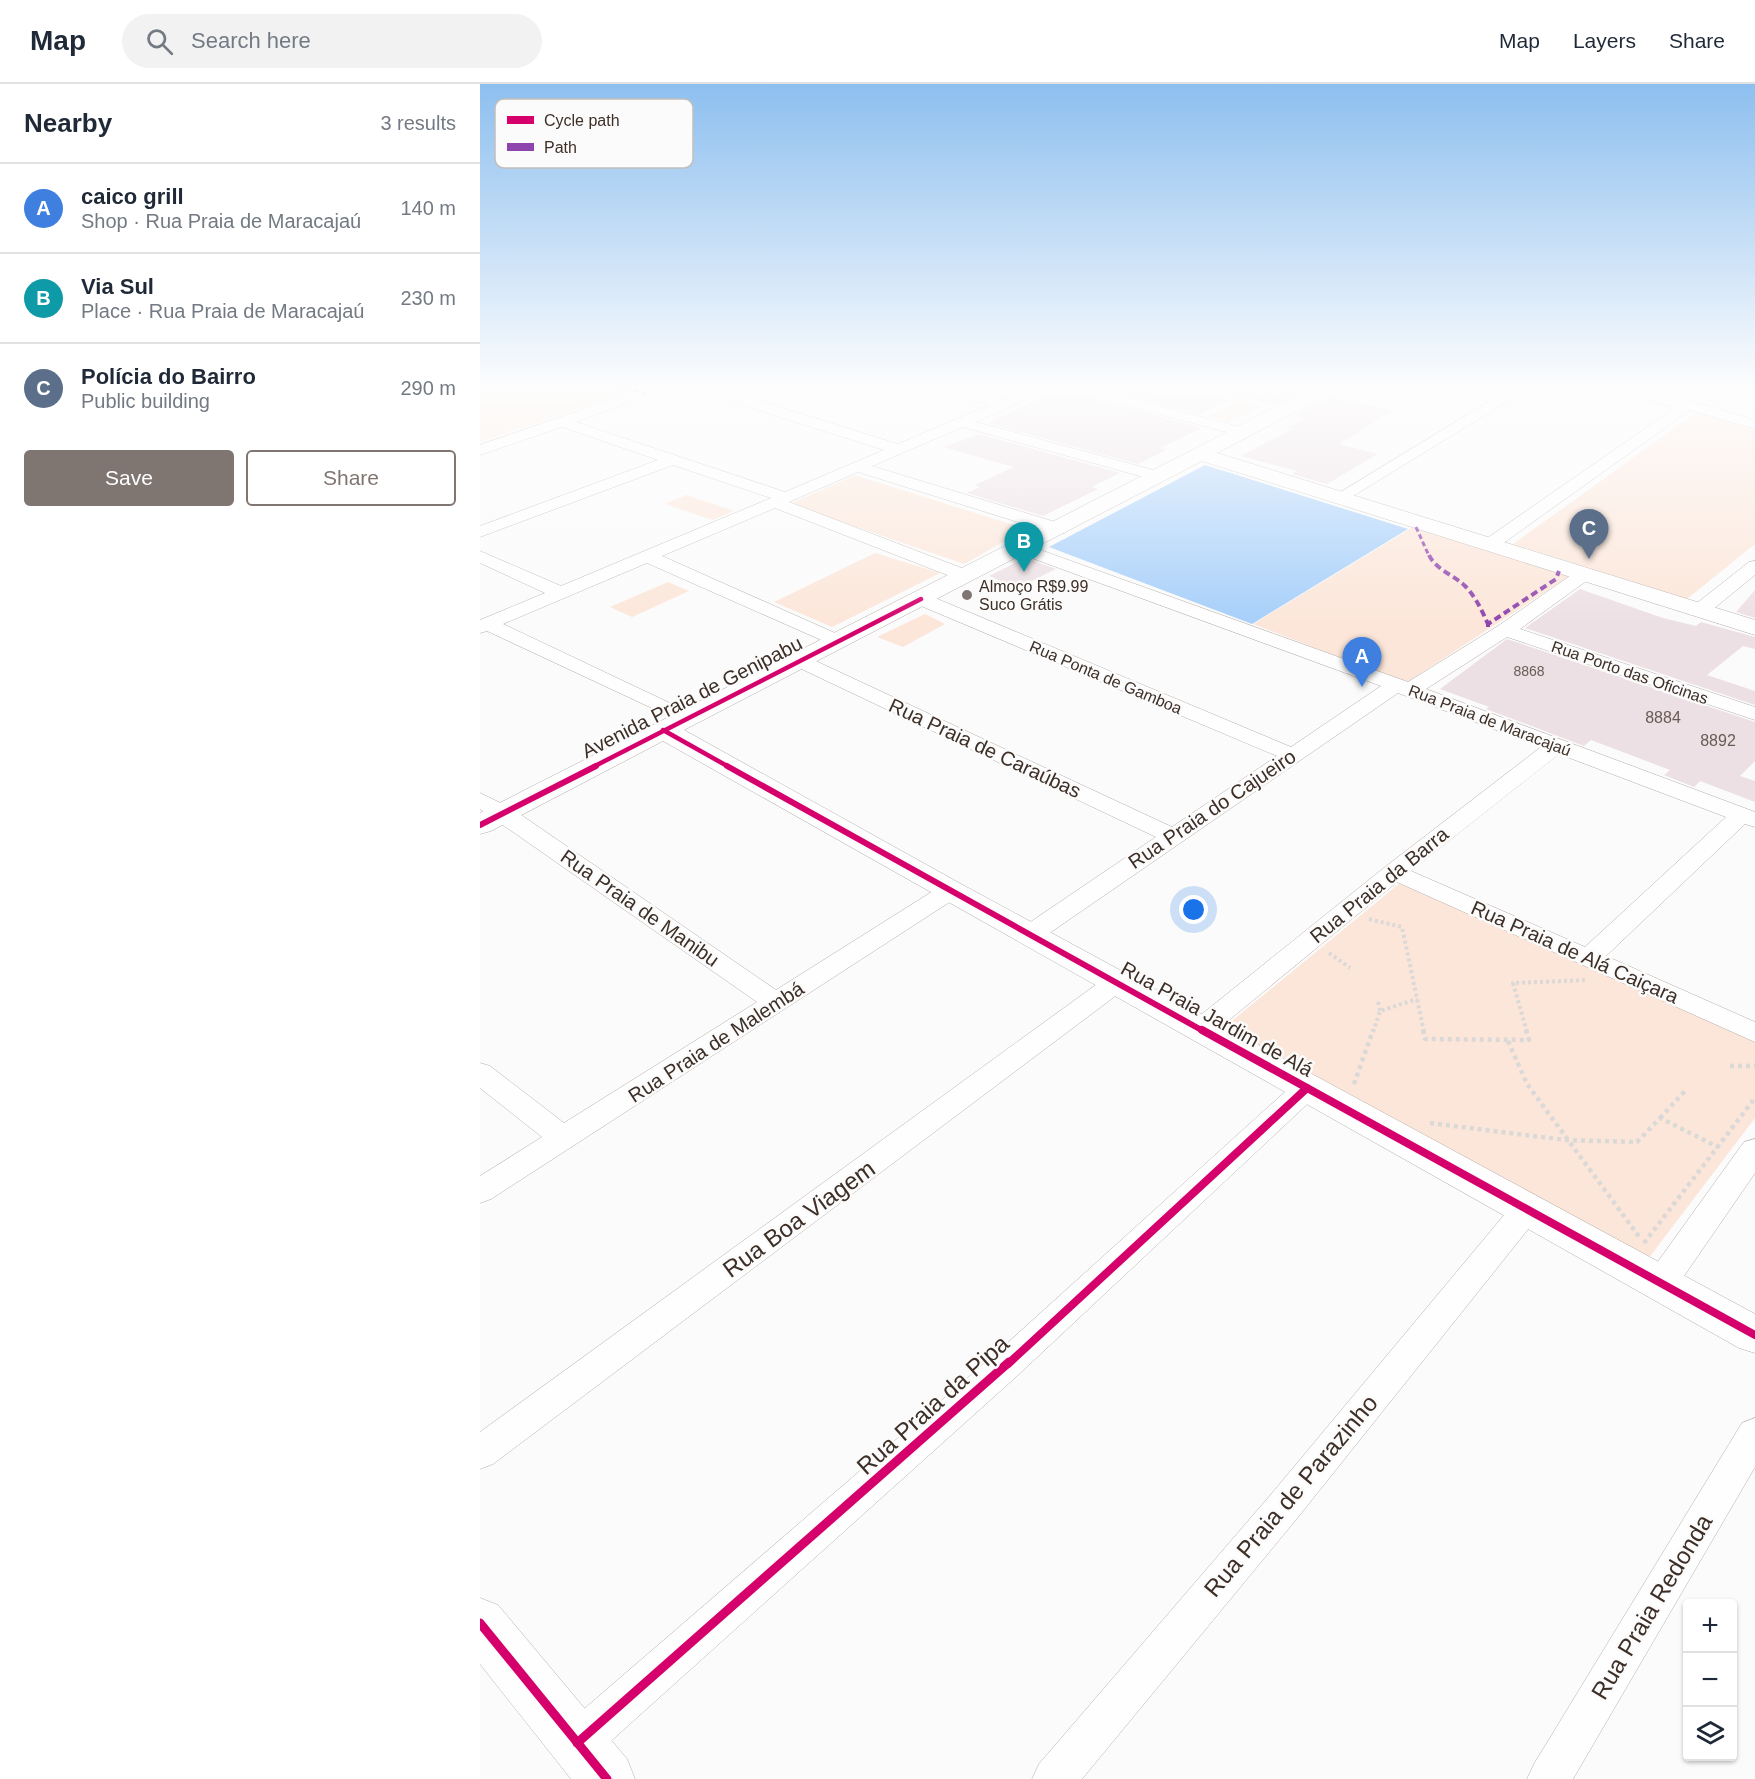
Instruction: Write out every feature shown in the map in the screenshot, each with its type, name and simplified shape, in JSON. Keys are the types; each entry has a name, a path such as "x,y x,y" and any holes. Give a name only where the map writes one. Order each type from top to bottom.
{"street":[{"path":"480,532 655,466"},
{"path":"692,466 966,576"},
{"path":"484,626 862,466"},
{"path":"1122,466 1158,476"},
{"name":"Avenida Praia de Genipabu","path":"488,813 674,724 1022,548 1176,466"},
{"path":"1238,466 1755,628"},
{"path":"1339,498 1392,466"},
{"path":"1489,545 1601,466"},
{"path":"858,468 1059,529"},
{"name":"Rua Praia de Maracajaú","path":"1022,548 1403,687 1748,817"},
{"path":"480,556 561,592"},
{"path":"647,556 837,641"},
{"path":"1700,611 1755,566"},
{"name":"Rua Praia do Cajueiro","path":"1029,935 1292,755 1403,687 1505,630 1583,575"},
{"name":"Rua Ponta de Gamboa","path":"921,599 1292,755"},
{"path":"484,626 674,724"},
{"name":"Rua Porto das Oficinas","path":"1505,630 1755,714"},
{"name":"Rua Praia de Caraúbas","path":"798,660 1172,836"},
{"name":"Rua Praia Jardim de Alá","path":"674,724 950,891 1755,1335"},
{"name":"Rua Praia da Barra","path":"1202,1028 1394,872 1557,745"},
{"name":"Rua Praia de Manibu","path":"488,813 777,1004"},
{"path":"1591,969 1748,817"},
{"name":"Rua Praia de Alá Caiçara","path":"1394,872 1591,969 1755,1033"},
{"name":"Rua Praia de Malembá","path":"480,1191 777,1004 950,891"},
{"name":"Rua Boa Viagem","path":"480,1453 1117,982"},
{"path":"480,1073 564,1139"},
{"name":"Rua Praia da Pipa","path":"592,1761 1005,1366 1307,1088"},
{"path":"1661,1283 1755,1150"},
{"name":"Rua Praia de Parazinho","path":"1054,1779 1286,1504 1526,1210"},
{"name":"Rua Praia Redonda","path":"1549,1779 1755,1434"},
{"path":"480,1623 592,1761"}],"path":[{"path":"1374,910 1365,918 1402,927 1425,1039 1529,1040 1513,983 1591,969"},
{"path":"1334,944 1326,951 1350,968"},
{"path":"1380,1011 1417,999"},
{"path":"1343,1083 1353,1088 1380,1011 1378,1002"},
{"path":"1508,1040 1527,1084 1644,1243"},
{"path":"1730,1066 1755,1066"},
{"path":"1428,1123 1566,1140 1637,1142 1685,1091"},
{"path":"1644,1243 1755,1098"},
{"path":"1660,1118 1718,1147"},
{"path":"1634,1238 1644,1243"}],"shaded area":[{"path":"1622,466 1755,466 1755,544 1687,599 1513,544"},
{"path":"855,475 1026,529 964,564 790,504"},
{"path":"686,495 734,511 713,520 665,504"},
{"path":"1413,527 1571,575 1406,683 1253,624"},
{"path":"875,553 940,573 832,627 774,602"},
{"path":"668,582 689,591 632,617 610,607"},
{"path":"925,614 945,624 903,647 877,637"},
{"path":"1400,883 1755,1041 1755,1118 1648,1259 1222,1029"}],"water":[{"path":"1203,466 1408,529 1252,624 1049,547"}],"building":[{"path":"1011,466 1095,466 1120,473 1091,487 1098,489 1043,516 967,493 980,487 975,485 1014,467"},
{"path":"1279,466 1357,466 1327,484 1292,474 1297,471"},
{"path":"1025,558 1056,569 1018,588 989,576"},
{"path":"1580,589 1663,618 1696,626 1701,622 1755,637 1755,649 1743,646 1707,675 1755,691 1755,705 1525,628"},
{"path":"1755,590 1755,618 1736,612"},
{"path":"1507,639 1755,722 1755,761 1740,776 1755,781 1755,802 1700,781 1694,787 1664,775 1670,770 1591,740 1584,746 1440,689"}],"marked path":[{"path":"1416,527 1432,562 1465,586 1477,601 1488,624"},
{"path":"1488,627 1488,624 1556,579 1559,571"}],"cycle path":[{"path":"480,825 921,599"},
{"path":"663,730 1755,1335"},
{"path":"577,1743 1005,1366 1307,1088"},
{"path":"480,1623 607,1779"}],"place":[{"name":"Polícia do Bairro","path":"1589,559"},
{"name":"Via Sul","path":"1024,572"},
{"name":"Almoço R$9.99 Suco Grátis","path":"967,595"},
{"name":"caico grill","path":"1362,687"}]}
